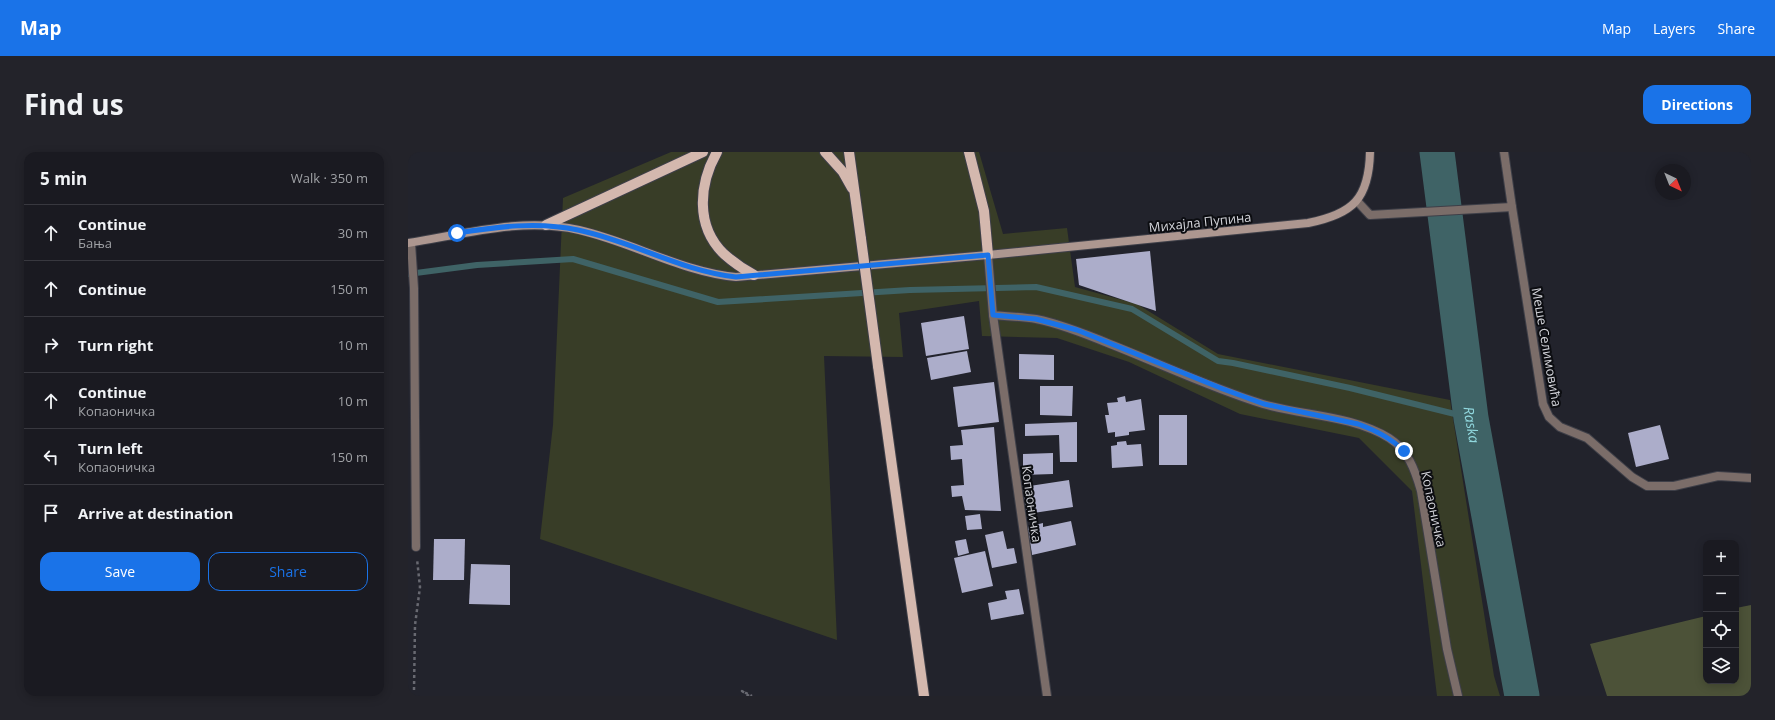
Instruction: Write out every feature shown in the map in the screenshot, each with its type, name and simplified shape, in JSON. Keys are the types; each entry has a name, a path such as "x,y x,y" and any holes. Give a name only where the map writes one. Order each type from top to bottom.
{"main road":[{"path":"546,225 703,152"},
{"path":"717,152 708,169 703,189 703,212 706,223 710,234 723,253 754,275"},
{"path":"825,152 843,172 855,193"},
{"path":"849,152 924,696"},
{"path":"970,152 984,211 988,255"}],"street":[{"name":"Михајла Пупина","path":"410,243 490,228 546,225 580,230 703,270 736,277 988,255 1308,222 1331,218 1347,210 1357,202 1366,185 1370,170 1370,152"},
{"name":"Меше Селимовића","path":"1504,152 1543,404 1549,418 1560,427 1587,438 1632,476 1647,486 1674,486 1718,476 1751,478"},
{"path":"1357,202 1370,215 1512,206"},
{"path":"410,243 414,288 416,547"},
{"name":"Копаоничка","path":"988,255 993,315 1048,696"},
{"name":"Копаоничка","path":"993,315 1036,319 1077,330 1264,404 1358,424 1380,433 1398,445 1409,458 1416,472 1421,491 1447,649 1458,696"}],"path":[{"path":"414,690 415,625 420,587 416,547"},
{"path":"749,696 742,691 752,696"}],"green space":[{"path":"671,152 979,152 1003,234 1067,228 1075,287 1137,304 1218,354 1450,400 1494,676 1500,696 1437,696 1412,491 1359,438 1240,414 1129,362 1057,338 982,336 979,301 899,313 903,357 824,356 837,640 540,539 553,425 563,198"},
{"path":"1751,605 1751,696 1607,696 1590,644 1703,617 1703,684 1739,684 1739,607"}],"building":[{"path":"1150,251 1156,311 1079,285 1076,259"},
{"path":"964,316 969,349 926,356 921,323"},
{"path":"967,351 971,372 931,380 927,358"},
{"path":"1019,354 1054,355 1054,380 1019,379"},
{"path":"994,382 999,422 958,427 953,387"},
{"path":"1040,386 1073,386 1072,416 1040,415"},
{"path":"1125,396 1126,402 1141,399 1145,430 1129,432 1129,435 1115,437 1115,432 1108,433 1105,415 1109,415 1107,403 1118,402 1117,398"},
{"path":"1159,415 1187,415 1187,465 1159,465"},
{"path":"1077,422 1077,462 1060,462 1059,435 1025,436 1025,424"},
{"path":"1660,425 1669,459 1636,467 1628,433"},
{"path":"994,427 1001,511 965,510 962,496 952,497 951,486 964,485 962,459 951,460 950,446 963,445 961,430"},
{"path":"1126,441 1127,445 1141,444 1143,466 1112,468 1111,446 1117,445 1117,442"},
{"path":"1053,453 1053,474 1023,475 1023,454"},
{"path":"1069,480 1073,507 1027,514 1023,487"},
{"path":"980,514 982,529 967,530 965,516"},
{"path":"1071,521 1076,545 1032,555 1027,527 1043,523 1043,527"},
{"path":"1003,531 1007,549 1014,548 1017,563 992,568 985,535"},
{"path":"434,539 465,539 464,580 433,580"},
{"path":"966,539 969,553 958,556 955,541"},
{"path":"985,551 993,586 962,593 954,558"},
{"path":"471,564 510,565 510,605 469,604"},
{"path":"1019,589 1024,614 991,620 988,603 1007,599 1005,591"}],"waterway":[{"name":"Raska","path":"1437,152 1471,418 1522,696"},
{"path":"408,274 477,265 573,259 718,302 910,290 1036,287 1132,309 1218,361 1350,388 1471,418"}],"route":[{"path":"457,233 490,228 527,225 546,225 580,230 703,270 736,277 988,255 993,315 1036,319 1077,330 1264,404 1358,424 1369,428 1390,439 1404,451"}]}
